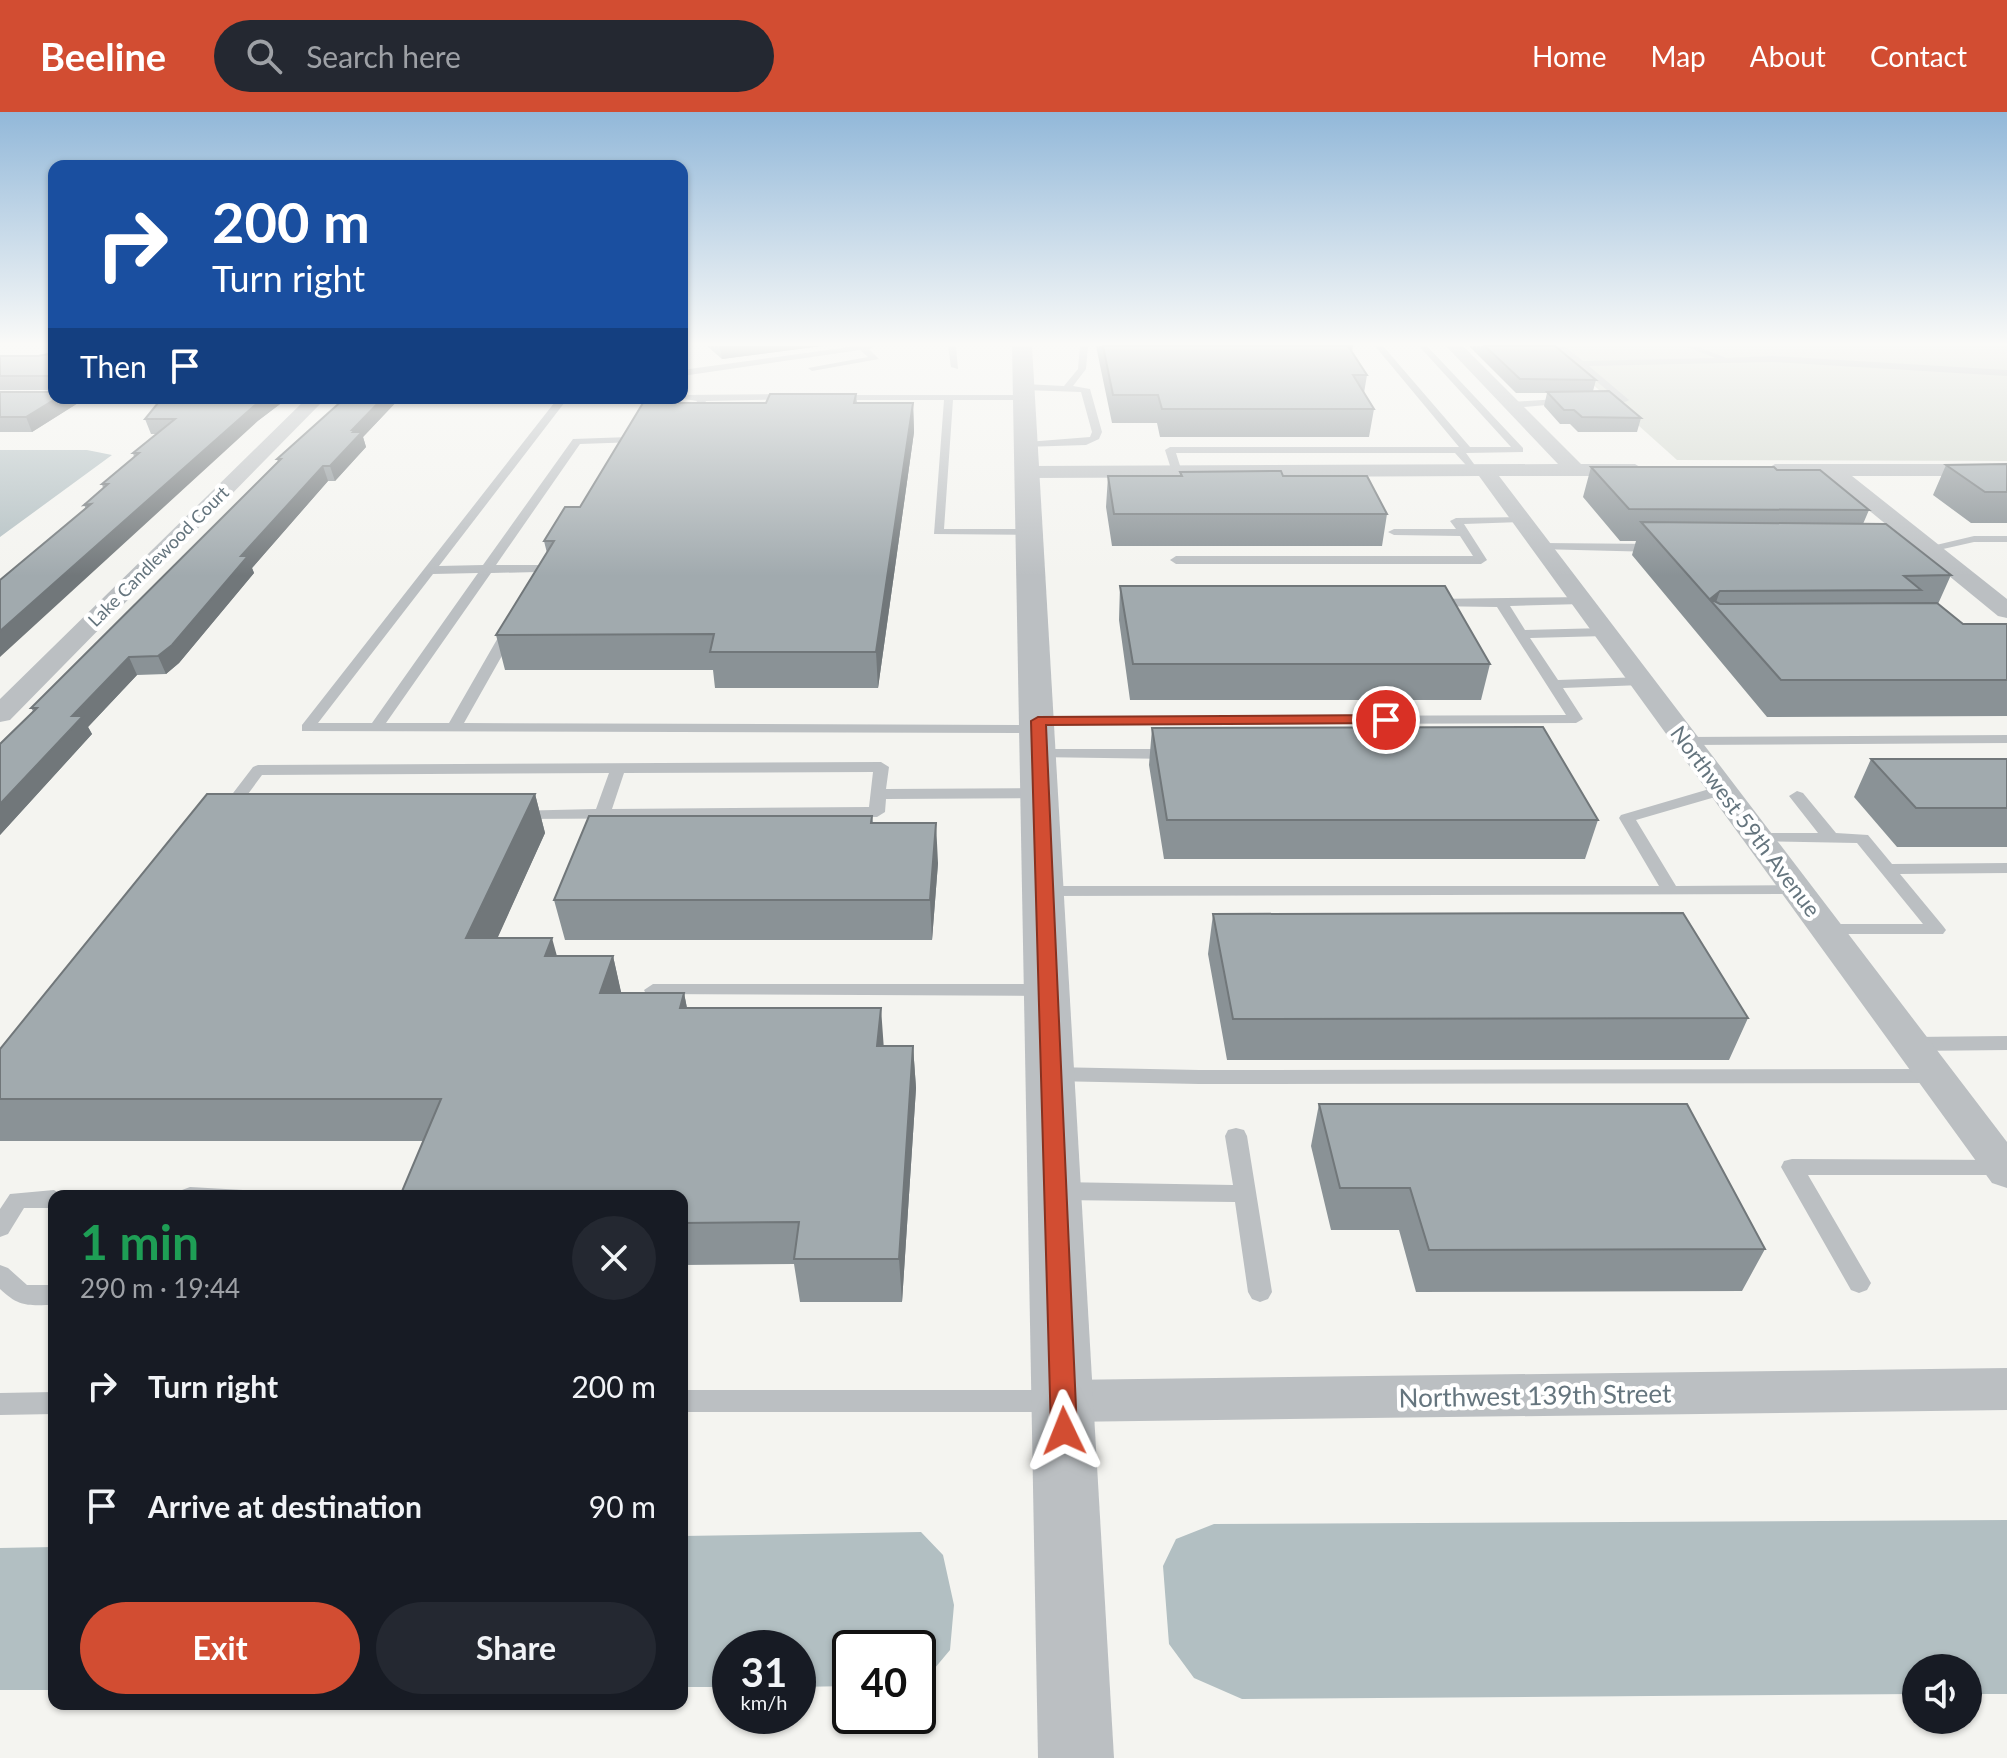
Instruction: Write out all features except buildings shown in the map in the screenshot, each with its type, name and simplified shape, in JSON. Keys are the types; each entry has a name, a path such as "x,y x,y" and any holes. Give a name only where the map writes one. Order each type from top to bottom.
{"street":[{"name":"Lake Candlewood Court","path":"0,714 292,423"},
{"path":"1031,423 1028,458 1076,1758"},
{"path":"1529,423 1576,471"},
{"path":"1028,458 1108,478 1177,472 1356,478 1471,461 1576,471 1656,470"},
{"name":"Northwest 59th Avenue","path":"1471,461 1521,519 2005,1170"},
{"path":"1752,470 2007,470"},
{"path":"1832,470 2007,611"},
{"name":"Northwest 139th Street","path":"1063,1401 2007,1389"}],"lane":[{"path":"544,423 307,728 454,727 1190,754"},
{"path":"376,727 577,441 633,440 642,423"},
{"path":"689,427 691,423"},
{"path":"947,423 938,532 1031,532"},
{"path":"1028,458 1067,444 1094,439 1097,432 1094,423"},
{"path":"1440,423 1471,461"},
{"path":"1177,472 1170,450 1471,461 1519,450 1494,423"},
{"path":"1176,560 1481,560 1456,521 1521,519"},
{"path":"1394,532 1464,533"},
{"path":"1903,550 1932,550 1974,539 2007,539"},
{"path":"1542,547 1662,548"},
{"path":"430,570 545,568 530,595"},
{"path":"1424,603 1582,600"},
{"path":"878,794 1039,749 1576,719 1501,603"},
{"path":"454,727 515,621"},
{"path":"1521,634 1605,632"},
{"path":"1553,684 1642,681"},
{"path":"1686,741 2007,739"},
{"path":"225,817 258,770 881,767 877,812 508,814"},
{"path":"602,813 618,768"},
{"path":"1671,891 1627,818 1723,790"},
{"path":"1797,796 1831,838"},
{"path":"1758,838 1862,838 1937,930 1827,930"},
{"path":"1887,869 2007,868"},
{"path":"1045,891 1798,890"},
{"path":"653,990 1048,990"},
{"path":"1912,1044 2007,1043"},
{"path":"1051,1074 1199,1077 1935,1076"},
{"path":"1236,1136 1260,1292"},
{"path":"1859,1283 1792,1167 2005,1170"},
{"path":"1055,1191 1245,1194"},
{"path":"0,1228 18,1200 48,1199"},
{"path":"0,1275 22,1295 48,1295"},
{"path":"688,1401 1063,1401"},
{"path":"0,1404 48,1403"}],"shaded area":[{"path":"1636,423 2007,423 2007,461 1677,460"},
{"path":"0,450 87,450 112,455 0,537"},
{"path":"2007,1520 2007,1694 1982,1694 1982,1654 1902,1654 1902,1694 1242,1699 1194,1678 1169,1644 1163,1566 1176,1539 1214,1524"},
{"path":"921,1532 943,1555 954,1605 950,1650 936,1667 936,1630 832,1630 832,1686 816,1687 816,1630 712,1630 712,1687 688,1687 688,1536"},
{"path":"48,1547 48,1690 0,1690 0,1548"}],"route":[{"path":"1064,1431 1038,721 1386,720"}]}
